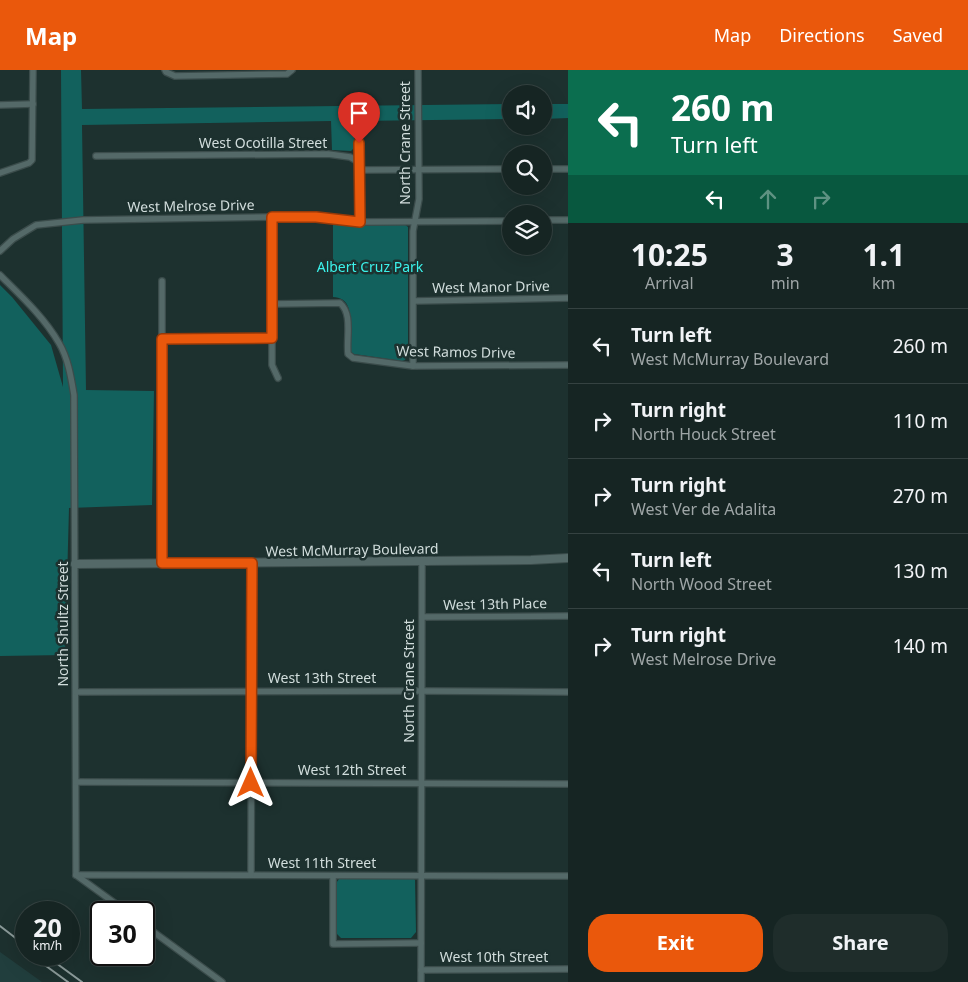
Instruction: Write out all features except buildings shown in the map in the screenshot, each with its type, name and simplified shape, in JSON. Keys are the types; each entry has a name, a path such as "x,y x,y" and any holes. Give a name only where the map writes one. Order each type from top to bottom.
{"street":[{"path":"0,173 29,162 33,155 33,70"},
{"path":"165,70 175,76 287,74 292,70"},
{"name":"North Crane Street","path":"413,366 413,231 419,199 418,70"},
{"path":"0,105 33,104"},
{"path":"359,130 360,222"},
{"name":"West Ocotilla Street","path":"96,156 328,154 350,156 357,161 360,170"},
{"path":"360,170 502,169"},
{"path":"552,169 568,169"},
{"path":"272,217 272,365 278,378"},
{"name":"West Melrose Drive","path":"0,251 13,239 36,225 82,220 316,217 360,222 502,221"},
{"path":"552,220 568,220"},
{"name":"North Shultz Street","path":"0,275 38,313 50,329 60,344 70,372 75,413 76,875"},
{"path":"162,281 162,563"},
{"name":"West Manor Drive","path":"414,301 568,298"},
{"name":"West Ramos Drive","path":"272,304 340,303 346,307 348,318 348,354 353,358 413,366 568,365"},
{"path":"162,339 272,338"},
{"name":"West McMurray Boulevard","path":"75,564 531,560 568,558"},
{"name":"North Crane Street","path":"421,982 422,561"},
{"path":"251,875 252,563"},
{"name":"West 13th Place","path":"422,617 568,616"},
{"name":"West 13th Street","path":"76,692 568,692"},
{"name":"West 12th Street","path":"76,782 568,784"},
{"path":"76,875 112,901"},
{"name":"West 11th Street","path":"76,875 568,876"},
{"path":"333,876 333,944 421,943"},
{"path":"155,933 222,982"},
{"name":"West 10th Street","path":"421,970 568,969"}],"shaded area":[{"path":"0,952 15,963 15,966 20,966 42,982 0,982"}],"green space":[{"path":"61,70 81,70 82,109 502,104 502,119 357,121 353,124 355,146 351,151 332,150 331,121 82,125 86,390 154,391 152,505 69,508 65,655 0,656 0,285 51,345 63,387"},
{"path":"552,104 568,104 568,118 552,119"},
{"name":"Albert Cruz Park","path":"333,221 404,224 408,227 408,354 405,360 354,354 351,352 349,310 341,299 333,297"},
{"path":"340,878 413,878 415,880 416,932 411,938 341,938 336,933 336,883"}],"railway":[{"path":"0,926 15,938"},
{"path":"46,966 68,982"},
{"path":"60,966 82,982"}],"route":[{"path":"251,783 252,563 162,563 162,339 272,338 272,217 316,217 360,222 359,143"}]}
